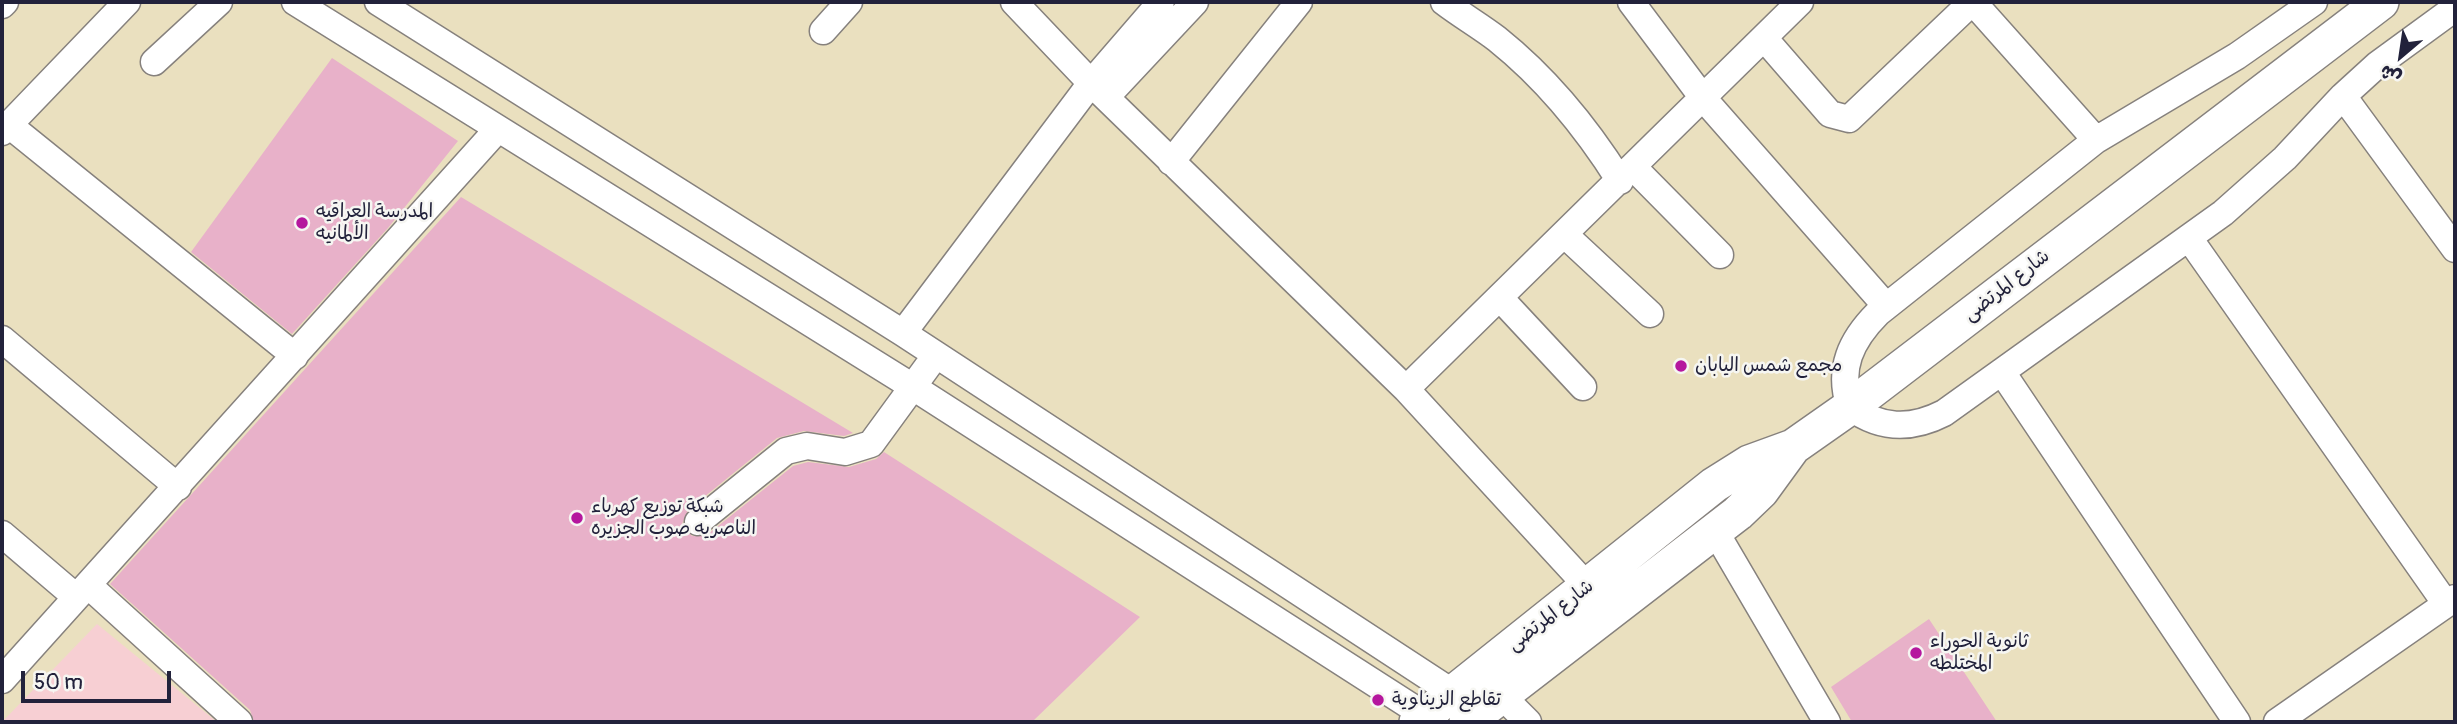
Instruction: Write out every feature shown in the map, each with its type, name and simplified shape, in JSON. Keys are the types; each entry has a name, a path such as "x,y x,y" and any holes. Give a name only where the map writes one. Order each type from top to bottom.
{"main road":[{"name":"شارع المرتضى","path":"1475,705 1588,587 1731,473 1793,447 1850,407 2381,2"},
{"name":"شارع المرتضى","path":"1426,720 1475,705 1715,531 1761,491 1793,447"}],"street":[{"path":"127,2 6,129 295,356"},
{"path":"154,62 219,2"},
{"path":"295,2 913,387 1426,720"},
{"path":"377,2 903,333 1475,705 1528,722"},
{"path":"823,31 849,2"},
{"path":"1015,2 1098,90 1406,389 1588,587"},
{"path":"903,333 1098,90 1161,2"},
{"path":"1098,90 1195,2"},
{"path":"1171,162 1299,2"},
{"path":"1444,2 1496,38 1548,85 1599,147 1720,255"},
{"path":"1631,2 1703,98 1886,306"},
{"path":"1406,389 1800,2"},
{"path":"1764,38 1830,114 1849,119 1973,2 2096,140"},
{"path":"2314,2 2236,55 2096,140 1886,306 1860,332 1848,355 1844,381 1850,407 1888,425 1917,424 1944,413 2189,238 2255,186 2343,96 2412,37 2455,8"},
{"path":"2343,96 2455,248"},
{"path":"2,680 497,130"},
{"path":"1565,235 1650,314"},
{"path":"2189,238 2451,601 2277,722"},
{"path":"1500,298 1583,387"},
{"path":"2,339 178,487"},
{"path":"698,522 786,451 807,446 845,453 871,444 936,355"},
{"path":"2002,372 2237,722"},
{"path":"1715,531 1827,722"},
{"path":"2,534 82,591 239,722"}],"shaded area":[{"path":"97,624 217,722 2,722"}],"building":[{"name":"المدرسة العراقيه الألمانيه","path":"332,58 458,141 388,228 292,334 191,252"},
{"name":"شبكة توزيع كهرباء الناصريه صوب الجزيره","path":"461,197 853,433 844,436 804,431 777,438 688,510 682,524 692,536 708,534 793,466 808,462 849,467 876,459 884,452 1140,617 1032,722 254,722 250,710 110,584"},
{"name":"ثانوية الحوراء المختلطه","path":"1929,619 1997,722 1852,722 1831,687"}],"place":[{"name":"المدرسة العراقيه الألمانيه","path":"302,223"},
{"name":"مجمع شمس اليابان","path":"1681,366"},
{"name":"شبكة توزيع كهرباء الناصريه صوب الجزيره","path":"577,518"},
{"name":"ثانوية الحوراء المختلطه","path":"1916,653"},
{"name":"تقاطع الزيناوية","path":"1378,700"}]}
